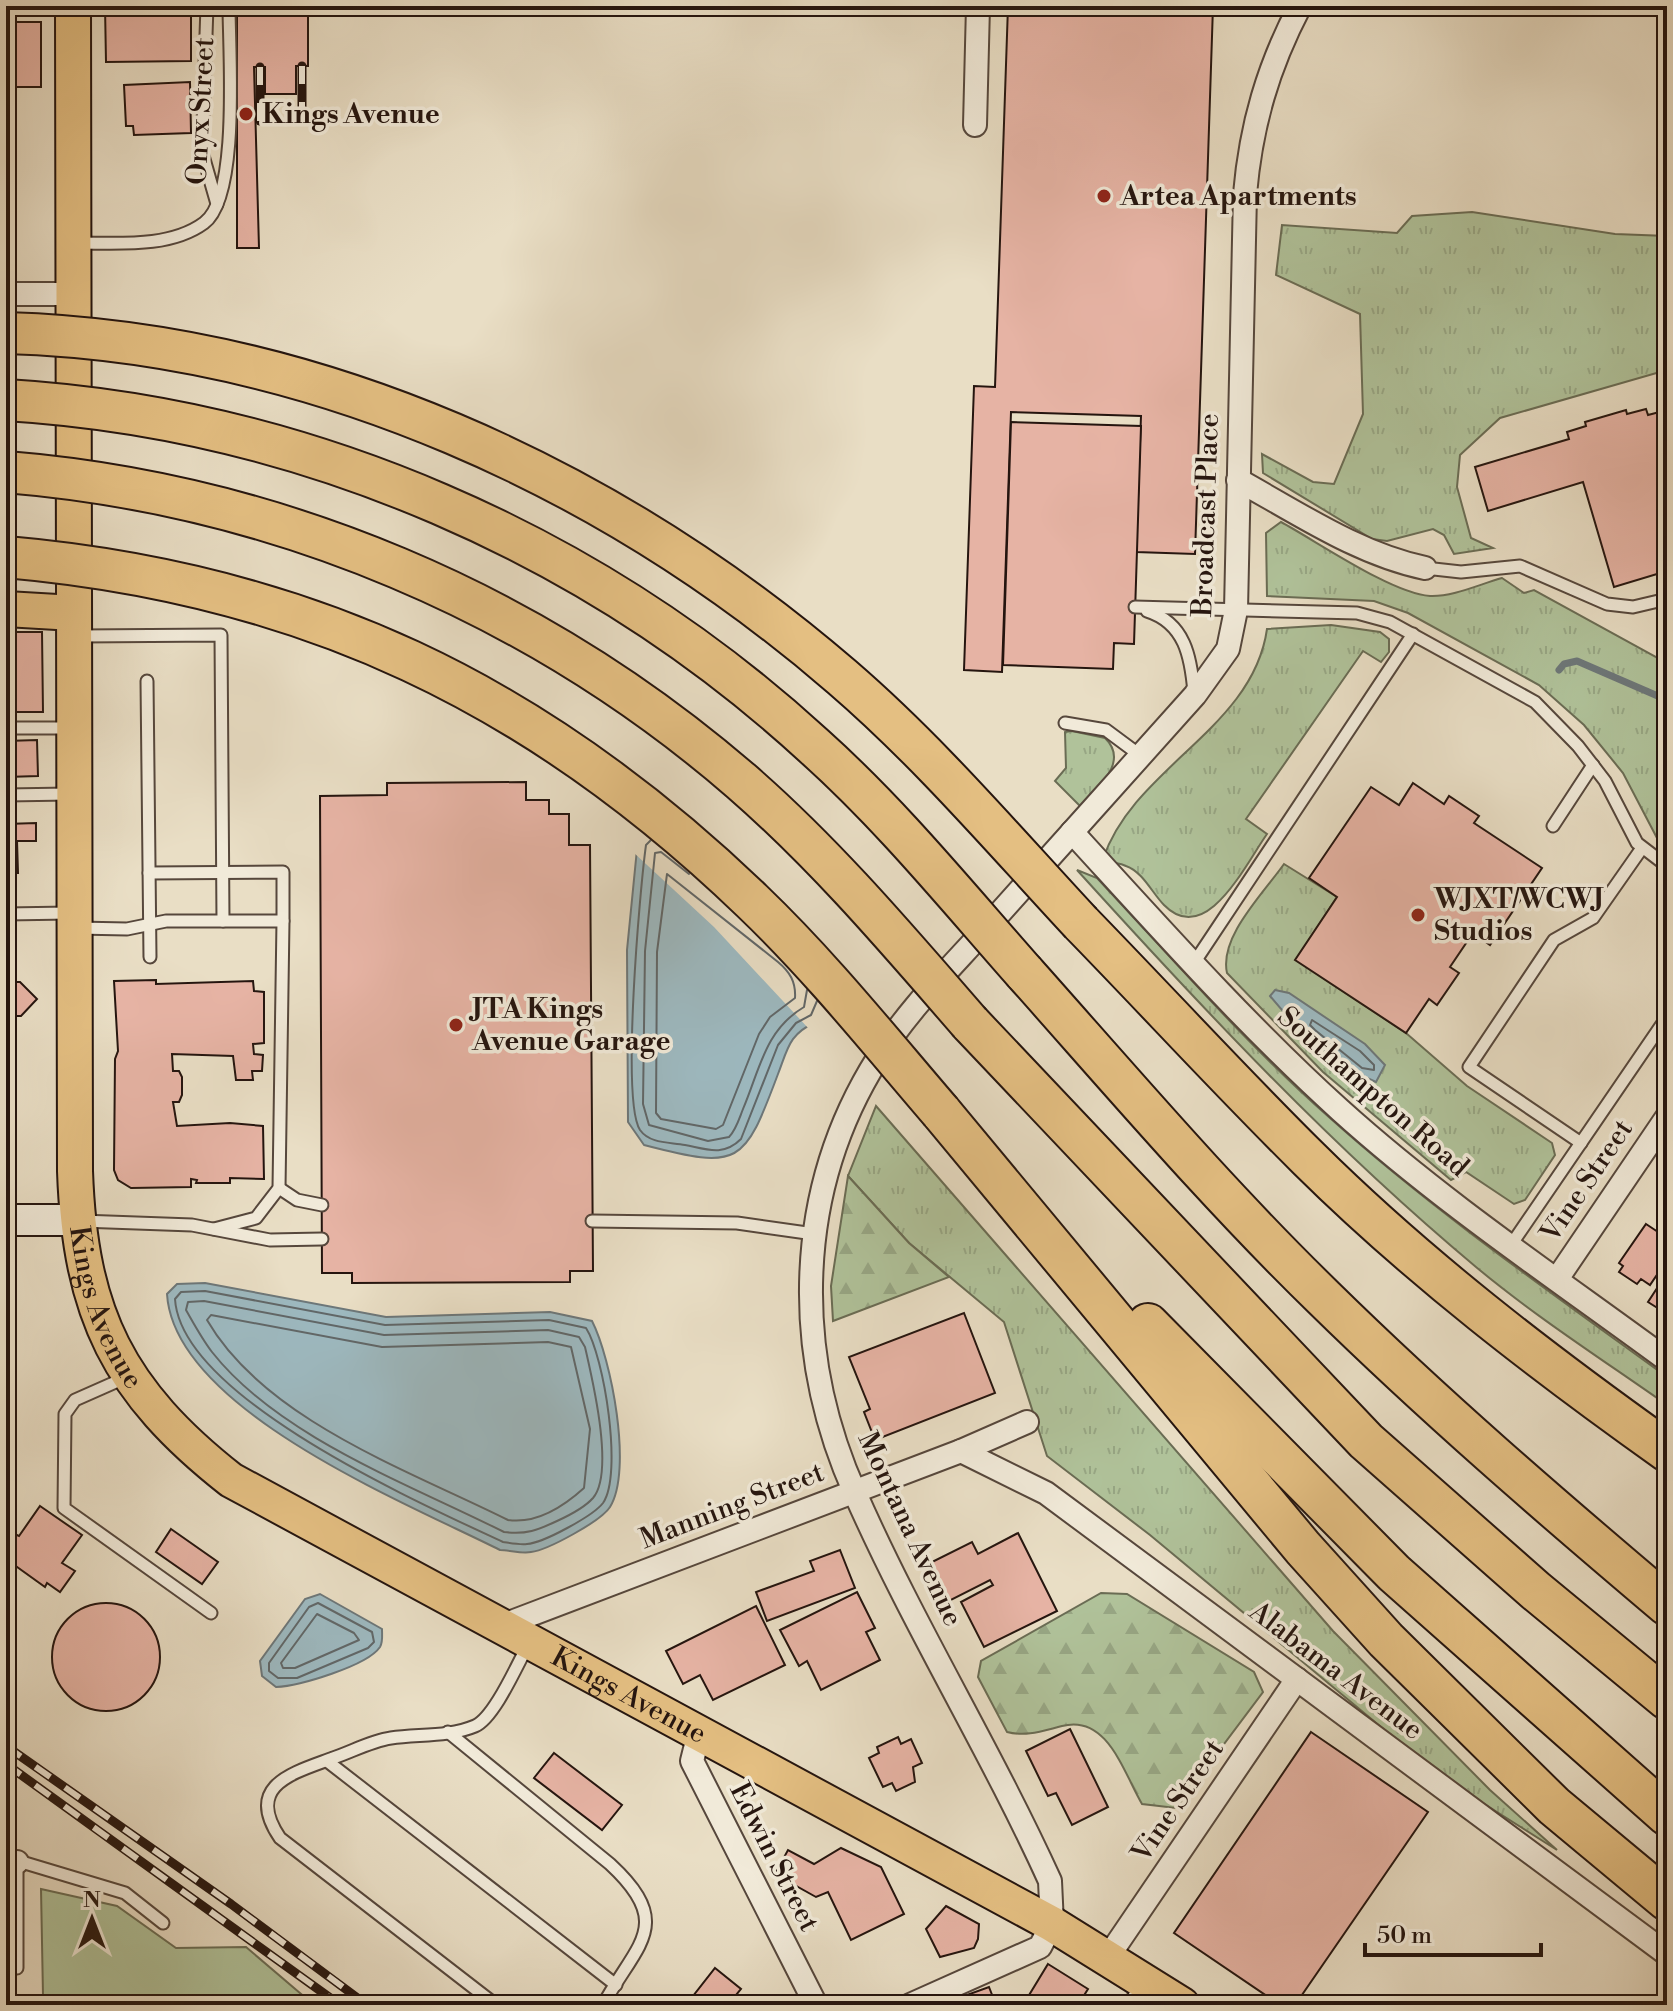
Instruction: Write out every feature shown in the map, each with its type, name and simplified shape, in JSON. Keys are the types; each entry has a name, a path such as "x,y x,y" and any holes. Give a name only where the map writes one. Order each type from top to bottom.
{"highway":[{"path":"6,333 130,342 216,358 299,379 437,427 579,494 723,583 844,678 938,769 1081,923 1310,1160 1435,1272 1600,1403 1667,1451"},
{"path":"6,400 135,414 275,445 426,499 577,573 685,642 815,746 903,835 1198,1167 1322,1297 1497,1462 1667,1605"},
{"path":"6,472 149,491 270,521 390,564 464,597 540,638 645,705 743,783 853,890 970,1023 1366,1441 1536,1591 1667,1699"},
{"path":"6,557 134,572 296,613 412,660 523,719 626,789 754,902 941,1112 1365,1617 1554,1806 1667,1900"},
{"path":"941,1112 1362,1542 1495,1665 1667,1815"}],"main road":[{"name":"Kings Avenue","path":"73,6 77,1220 93,1302 128,1377 187,1446 231,1480 1052,1924 1108,1957 1136,1993 1182,2005"},
{"path":"6,609 74,624"}],"street":[{"path":"975,125 978,6"},
{"name":"Broadcast Place","path":"911,1013 1195,695 1228,649 1236,610 1245,194 1250,147 1271,69 1300,6"},
{"path":"6,294 73,294"},
{"path":"1238,480 1355,545 1396,562 1425,568"},
{"name":"Southampton Road","path":"1072,832 1268,1042 1342,1112 1419,1176 1667,1360"},
{"name":"Montana Avenue","path":"911,1013 879,1056 844,1122 826,1174 814,1234 809,1281 811,1335 820,1395 854,1492 1050,1881 1052,1924"},
{"name":"Vine Street","path":"1557,1279 1667,1117"},
{"path":"6,1220 77,1220"},
{"name":"Manning Street","path":"516,1634 1027,1422"},
{"name":"Alabama Avenue","path":"961,1451 1046,1493 1667,1954"},
{"name":"Vine Street","path":"1108,1957 1297,1679"},
{"name":"Edwin Street","path":"699,1733 692,1761 816,2005"},
{"path":"910,2005 1040,1947 1052,1924"}],"lane":[{"path":"207,6 202,152 217,209"},
{"name":"Onyx Street","path":"73,242 136,243 180,236 206,222 217,209 228,156 229,6"},
{"path":"1425,568 1461,572 1520,566 1607,604 1633,607 1667,599"},
{"path":"1195,695 1190,662 1181,636 1164,617 1135,607 1369,615 1413,634 1525,694 1593,765 1642,848 1667,866"},
{"path":"74,624 221,635 223,921"},
{"path":"1194,963 1413,634"},
{"path":"147,681 150,957"},
{"path":"1065,723 1106,730 1141,756"},
{"path":"6,728 74,727"},
{"path":"1553,826 1593,765"},
{"path":"6,795 74,794"},
{"path":"1581,1143 1469,1067 1554,940 1593,918 1642,848"},
{"path":"149,873 283,872 279,1188 256,1218 214,1229"},
{"path":"6,914 127,929 150,924 283,921"},
{"path":"1511,1245 1667,1017"},
{"path":"279,1188 293,1199 322,1205"},
{"path":"77,1220 214,1229 270,1240 322,1239"},
{"path":"592,1221 737,1223 814,1234"},
{"path":"128,1377 75,1400 65,1414 64,1508 211,1613"},
{"path":"496,2005 276,1831 267,1807 275,1784 327,1761 387,1739 448,1732 477,1725 489,1714 516,1634"},
{"path":"448,1732 629,1881 642,1901 643,1939 603,2005"},
{"path":"327,1761 616,1985"},
{"path":"6,1968 17,1968 10,1858 125,1893 163,1923"}],"green space":[{"path":"1472,212 1615,234 1667,236 1667,370 1500,418 1460,455 1457,487 1471,538 1493,548 1454,554 1444,535 1433,529 1387,541 1372,539 1263,473 1262,454 1313,482 1334,484 1363,414 1360,314 1276,275 1282,225 1397,233 1412,216"},
{"path":"1281,522 1375,577 1414,593 1430,596 1448,594 1502,578 1524,593 1534,590 1667,663 1667,846 1657,838 1623,773 1584,725 1539,685 1408,613 1374,601 1267,596 1266,533"},
{"path":"1331,625 1380,632 1389,639 1389,652 1381,662 1363,651 1246,819 1267,834 1236,881 1209,910 1195,916 1180,916 1164,905 1132,869 1103,859 1118,827 1140,798 1240,694 1257,664 1267,629"},
{"path":"1065,732 1105,738 1114,756 1108,774 1081,807 1055,781 1066,768"},
{"path":"1284,864 1337,897 1296,960 1406,1033 1467,1086 1552,1143 1555,1155 1525,1200 1514,1204 1466,1172 1451,1180 1323,1072 1227,973 1226,959 1236,931"},
{"path":"1077,870 1097,878 1269,1061 1370,1153 1495,1252 1667,1377 1667,1405 1522,1303 1422,1221 1269,1075"},
{"path":"876,1106 1333,1631 1490,1790 1557,1850 1440,1776 1150,1535 1047,1456 1004,1322 909,1243 848,1176"},
{"path":"848,1176 909,1243 949,1277 833,1321 831,1286"},
{"path":"1101,1593 1127,1594 1254,1672 1263,1692 1176,1808 1142,1804 1112,1748 1091,1728 1078,1725 1028,1734 1007,1732 978,1677 981,1661"},
{"path":"41,1889 117,1906 176,1948 246,1947 314,2005 6,2005 6,1996 43,1995"}],"water":[{"path":"638,839 816,1022 800,1032 791,1043 756,1127 746,1143 734,1153 720,1158 676,1153 644,1145 628,1122 627,950"},
{"path":"1275,990 1289,993 1365,1044 1385,1065 1376,1082 1346,1066 1305,1033 1270,996"},
{"path":"205,1283 386,1317 550,1312 592,1321 606,1360 617,1414 620,1468 617,1490 610,1507 586,1527 539,1550 500,1550 356,1479 251,1414 209,1376 180,1336 167,1294 177,1284"},
{"path":"320,1594 382,1629 381,1645 373,1654 347,1668 316,1679 276,1687 262,1676 260,1661 305,1599"}],"pier":[{"path":"645,829 830,997 827,1012 819,1024 809,1029 714,927 633,852 636,836"}],"building":[{"path":"105,6 191,6 191,61 106,62"},
{"name":"Kings Avenue","path":"237,6 308,6 308,66 296,66 296,94 265,94 265,67 254,67 259,248 237,248"},
{"name":"Artea Apartments","path":"1008,6 1213,6 1195,554 1136,552 1141,416 1011,412 1002,672 964,670 974,386 995,387"},
{"path":"6,22 41,22 41,87 6,87"},
{"path":"190,82 191,133 134,135 133,126 126,126 124,85"},
{"path":"1646,409 1648,415 1667,410 1667,457 1661,459 1667,478 1667,571 1614,587 1583,482 1488,511 1475,467 1569,439 1567,432 1586,426 1585,422 1626,410 1627,414"},
{"path":"1011,422 1141,426 1134,644 1114,643 1113,669 1003,665"},
{"path":"6,632 42,632 43,712 6,712"},
{"path":"37,740 38,776 6,777 6,741"},
{"name":"JTA Kings Avenue Garage","path":"526,782 526,800 549,800 549,814 569,814 569,845 590,845 593,1271 570,1271 570,1282 352,1283 352,1273 322,1273 320,796 387,795 387,783"},
{"name":"WJXT/WCWJ Studios","path":"1413,783 1444,804 1449,796 1479,816 1474,823 1542,868 1490,945 1473,933 1450,967 1459,973 1437,1005 1429,999 1406,1033 1295,960 1337,897 1309,878 1371,787 1399,805"},
{"path":"36,823 36,841 6,841 6,824"},
{"path":"6,841 17,841 18,873 6,873"},
{"path":"156,980 156,984 253,981 254,991 264,992 264,1043 253,1044 254,1054 263,1055 262,1071 252,1071 253,1080 236,1080 233,1056 172,1054 173,1071 179,1071 182,1077 182,1095 179,1102 173,1102 177,1126 230,1123 263,1126 264,1179 230,1178 230,1183 196,1183 197,1180 191,1179 191,1187 131,1188 118,1180 114,1170 115,1059 118,1051 114,981"},
{"path":"6,982 20,982 37,999 21,1016 6,1016"},
{"path":"1667,1194 1667,1211 1659,1205"},
{"path":"1646,1224 1667,1238 1667,1260 1650,1285 1641,1279 1637,1284 1619,1272 1623,1266 1619,1263"},
{"path":"1667,1273 1667,1314 1648,1302"},
{"path":"964,1313 995,1393 875,1440 864,1412 870,1409 849,1357"},
{"path":"40,1506 82,1535 62,1563 75,1571 60,1592 47,1583 45,1587 6,1559 6,1530 19,1536"},
{"path":"171,1529 218,1562 202,1584 156,1552"},
{"path":"1018,1533 1057,1611 984,1647 961,1602 993,1585 990,1580 943,1604 924,1566 972,1542 978,1554"},
{"path":"840,1550 855,1588 767,1621 756,1592 814,1571 810,1561"},
{"path":"857,1592 875,1628 866,1632 880,1660 821,1690 807,1661 799,1666 780,1630"},
{"path":"106,1603 127,1607 144,1619 156,1636 160,1657 156,1678 144,1695 127,1707 106,1711 85,1707 68,1695 56,1678 52,1657 56,1636 68,1619 85,1607"},
{"path":"756,1606 785,1665 713,1700 700,1675 683,1684 666,1651"},
{"path":"1070,1729 1108,1807 1072,1825 1056,1793 1048,1796 1026,1751"},
{"path":"1311,1732 1428,1812 1295,2005 1280,2005 1174,1933"},
{"path":"898,1737 901,1744 911,1739 922,1763 913,1767 915,1782 896,1791 892,1783 883,1787 869,1758 879,1753 877,1747"},
{"path":"554,1753 622,1805 602,1830 534,1778"},
{"path":"841,1848 881,1867 904,1914 851,1940 828,1892 816,1897 775,1874 788,1850 814,1864"},
{"path":"946,1906 979,1924 978,1939 974,1948 940,1957 926,1929"},
{"path":"1048,1964 1088,1989 1078,2005 1023,2005"},
{"path":"715,1968 741,1989 728,2005 686,2005"},
{"path":"989,1987 996,2005 968,2005 964,1996"}],"waterway":[{"path":"1559,670 1564,664 1577,661 1667,700"}],"railway":[{"path":"302,66 302,119"},
{"path":"260,67 260,121"},
{"path":"6,1746 231,1904 367,2005"},
{"path":"6,1764 340,2005"}],"place":[{"name":"Kings Avenue","path":"246,114"},
{"name":"Artea Apartments","path":"1104,196"},
{"name":"WJXT/WCWJ Studios","path":"1418,915"},
{"name":"JTA Kings Avenue Garage","path":"456,1025"}]}
